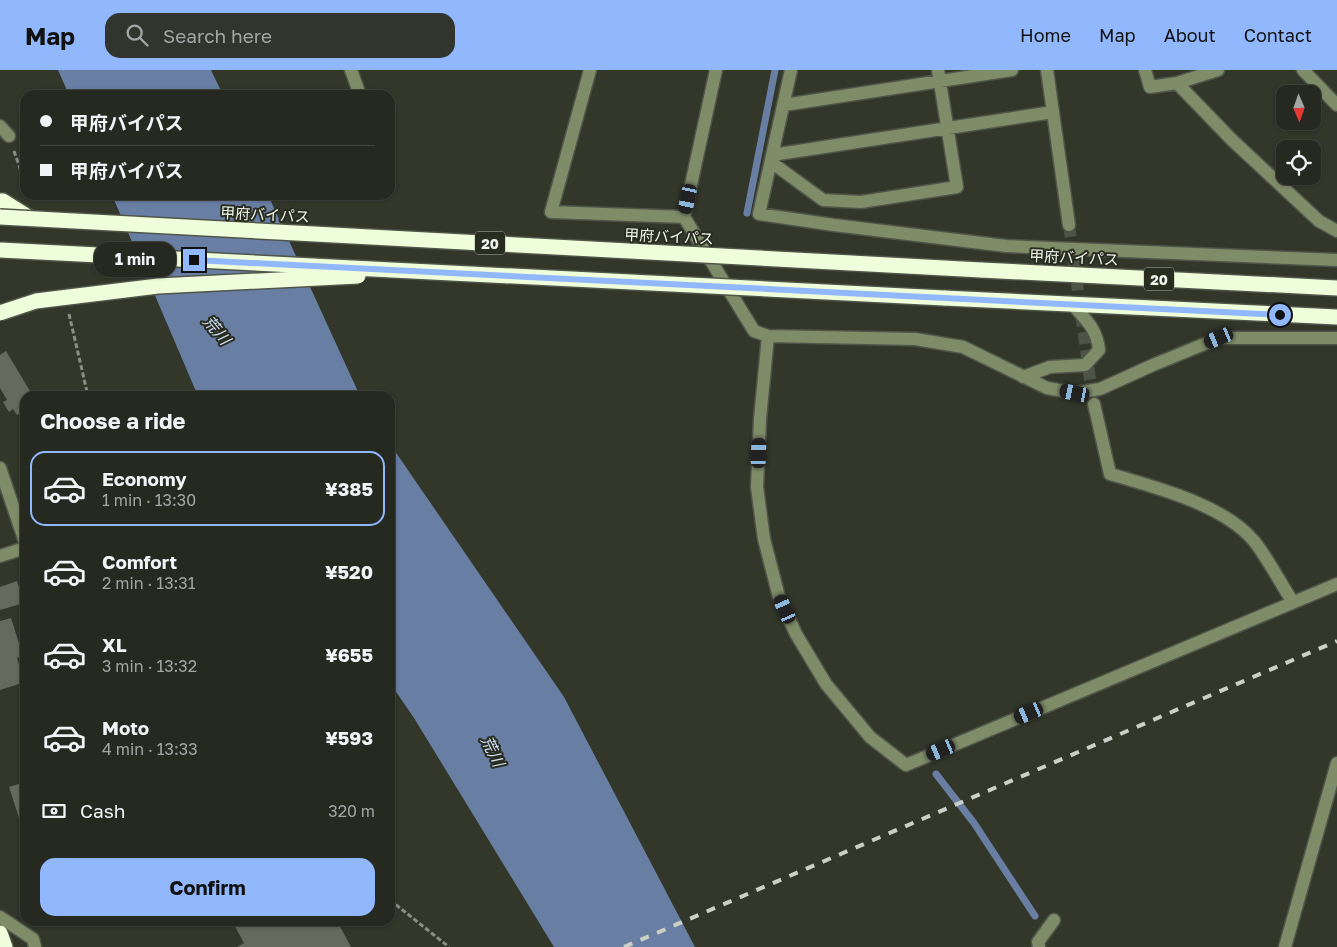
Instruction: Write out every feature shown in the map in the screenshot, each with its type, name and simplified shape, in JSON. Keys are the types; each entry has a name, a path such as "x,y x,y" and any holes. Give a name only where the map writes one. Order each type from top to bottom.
{"highway":[{"path":"0,201 30,218"},
{"name":"甲府バイパス","path":"0,217 1337,288"},
{"name":"20","path":"0,250 1337,317"},
{"path":"0,312 36,301 158,286 446,272"},
{"path":"0,933 4,947"}],"street":[{"path":"352,70 358,90"},
{"path":"590,70 551,212 684,217"},
{"path":"716,70 684,217 754,331 768,336 915,339 963,347 1047,388 1075,393 1100,389 1154,364 1219,338 1337,338"},
{"path":"791,70 759,214 834,226 1006,246 1337,260"},
{"path":"784,105 939,75 1012,70"},
{"path":"1048,70 1069,224"},
{"path":"1145,70 1150,87 1177,84 1218,70"},
{"path":"1303,70 1337,105"},
{"path":"772,159 823,200 860,202 957,187 939,75"},
{"path":"1177,84 1230,139 1319,221 1337,232"},
{"path":"772,159 948,127 1053,112"},
{"path":"0,126 9,136"},
{"path":"1024,377 1050,367 1085,365 1099,350 1098,338 1091,326 1073,305"},
{"path":"768,336 760,419 758,487 764,539 779,597 796,634 826,684 870,737 906,765 1337,584"},
{"path":"1094,404 1110,474 1178,494 1230,520 1253,541 1293,602"},
{"path":"0,468 20,527"},
{"path":"0,556 20,550"},
{"path":"1285,947 1337,763"},
{"path":"0,917 32,939 35,947"},
{"path":"1040,947 1038,942 1054,920"}],"path":[{"path":"395,904 449,947"}],"water":[{"path":"58,70 211,70 221,90 67,90"},
{"name":"荒川","path":"114,200 270,200 358,391 196,391"},
{"name":"荒川","path":"395,451 564,697 695,947 554,947 414,718 395,690"}],"building":[{"path":"6,351 30,391 20,391 20,413 17,415 13,409 9,412 3,402 7,400 0,388 0,355"},
{"path":"17,581 20,590 20,604 0,610 0,587"},
{"path":"11,618 20,646 20,657 17,658 20,667 20,684 0,690 0,621"},
{"path":"20,784 20,821 9,787"},
{"path":"235,926 340,926 351,947 237,947 244,943"}],"waterway":[{"path":"747,213 775,70"},
{"path":"936,774 974,823 1035,916"}],"tunnel":[{"path":"1069,225 1093,401"}],"railway":[{"path":"624,947 1337,641"}],"route":[{"path":"194,260 1280,315"}]}
